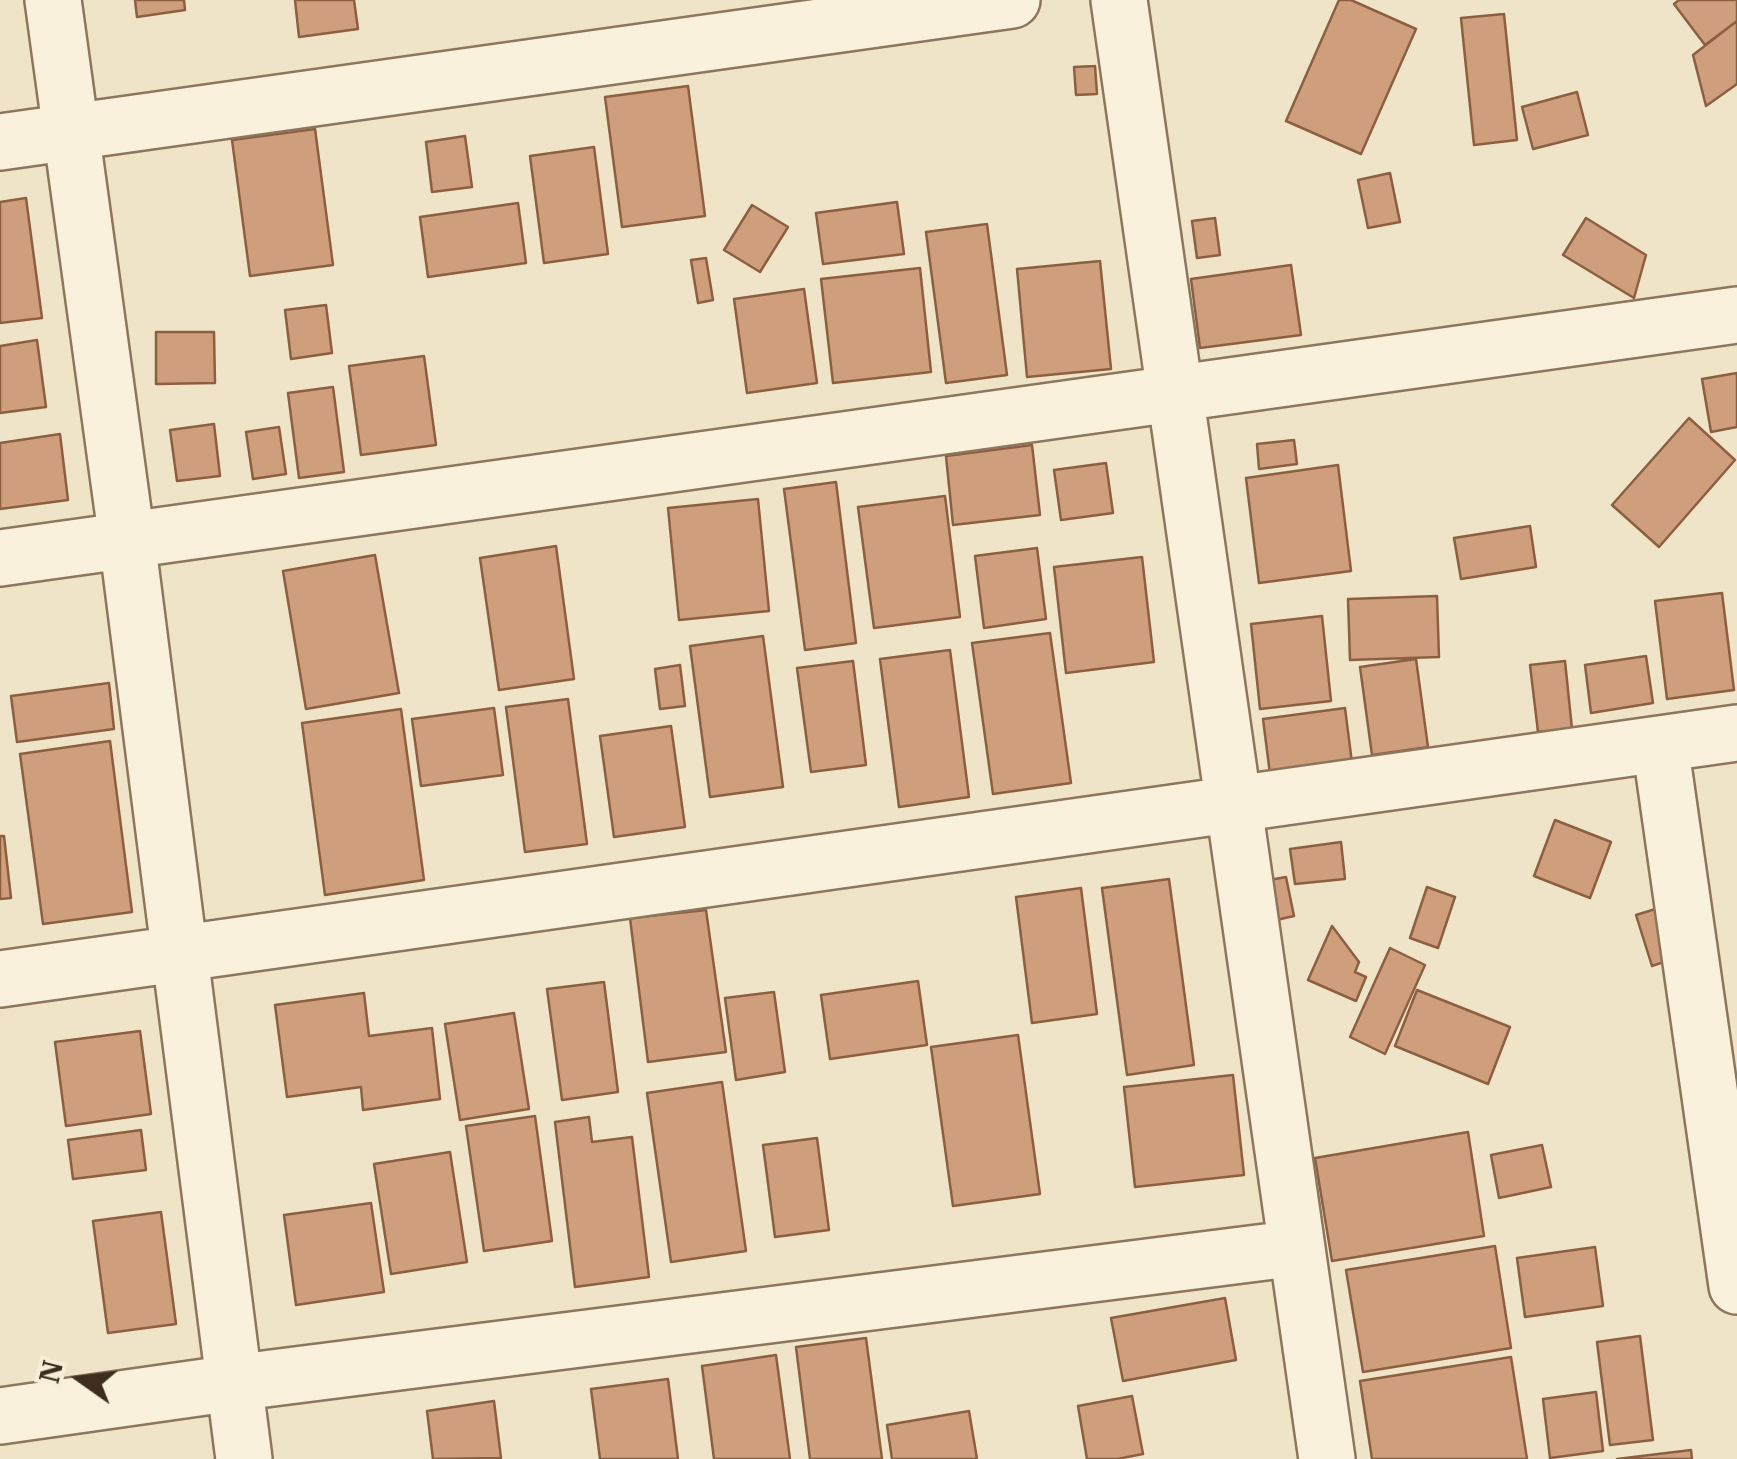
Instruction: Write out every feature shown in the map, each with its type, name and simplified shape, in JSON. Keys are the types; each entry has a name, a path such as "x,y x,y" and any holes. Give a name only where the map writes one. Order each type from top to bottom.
{"street":[{"path":"53,0 127,540 244,1459"},
{"path":"0,142 1012,0"},
{"path":"1119,0 1327,1459"},
{"path":"0,558 1737,315"},
{"path":"0,978 1737,734"},
{"path":"1660,744 1737,1286"},
{"path":"0,1416 1297,1248"}],"building":[{"path":"135,0 184,0 185,10 137,17"},
{"path":"295,0 354,0 358,29 299,37"},
{"path":"1339,0 1351,0 1416,29 1361,154 1286,121"},
{"path":"1679,0 1737,0 1737,21 1705,45 1674,4"},
{"path":"1504,14 1517,140 1474,145 1461,18"},
{"path":"1737,21 1737,84 1706,106 1693,55"},
{"path":"1095,66 1097,94 1076,95 1074,67"},
{"path":"688,86 705,216 622,227 605,97"},
{"path":"1577,92 1588,135 1533,149 1522,107"},
{"path":"315,129 333,265 250,276 232,140"},
{"path":"465,136 472,187 432,192 426,142"},
{"path":"594,147 608,254 544,263 530,156"},
{"path":"1390,173 1400,222 1368,228 1358,180"},
{"path":"26,198 42,318 0,323 0,202"},
{"path":"897,202 904,254 823,264 816,213"},
{"path":"518,203 526,263 428,277 420,217"},
{"path":"752,205 788,227 760,272 724,250"},
{"path":"1215,218 1220,255 1197,258 1192,221"},
{"path":"1586,218 1646,255 1634,298 1563,255"},
{"path":"987,224 1007,375 946,383 926,232"},
{"path":"706,258 713,300 698,303 691,260"},
{"path":"1100,261 1111,369 1027,377 1017,269"},
{"path":"1291,265 1301,335 1200,348 1191,279"},
{"path":"920,268 931,372 833,383 821,279"},
{"path":"804,289 817,383 747,393 734,299"},
{"path":"326,305 332,353 291,359 285,310"},
{"path":"156,332 214,332 215,383 156,384"},
{"path":"37,340 46,407 0,413 0,346"},
{"path":"424,356 436,445 361,455 349,366"},
{"path":"1737,373 1737,427 1711,432 1702,379"},
{"path":"333,387 344,472 299,478 288,393"},
{"path":"1689,418 1735,460 1659,547 1612,505"},
{"path":"214,424 220,476 177,481 170,430"},
{"path":"279,427 286,474 253,479 246,432"},
{"path":"60,434 68,500 0,509 0,443"},
{"path":"1294,440 1297,464 1259,469 1257,444"},
{"path":"1032,445 1040,515 953,525 946,456"},
{"path":"1106,463 1113,513 1061,520 1054,470"},
{"path":"1338,465 1351,571 1259,583 1246,478"},
{"path":"836,482 856,643 805,650 784,489"},
{"path":"945,496 960,617 874,628 858,507"},
{"path":"758,499 769,611 679,620 668,508"},
{"path":"1530,526 1536,567 1461,579 1454,538"},
{"path":"556,546 574,679 499,690 480,558"},
{"path":"1037,548 1046,619 984,628 975,556"},
{"path":"375,555 399,693 306,709 283,571"},
{"path":"1142,557 1154,662 1066,673 1054,567"},
{"path":"1722,593 1734,690 1667,699 1655,601"},
{"path":"1437,596 1439,657 1350,660 1348,599"},
{"path":"1322,616 1331,701 1260,709 1251,624"},
{"path":"1050,633 1071,783 993,794 972,643"},
{"path":"763,636 783,787 710,797 690,646"},
{"path":"950,650 969,797 899,807 880,659"},
{"path":"1646,656 1653,703 1591,713 1585,665"},
{"path":"1416,659 1428,747 1372,755 1360,667"},
{"path":"853,661 866,765 811,772 797,668"},
{"path":"1565,661 1572,729 1538,732 1530,665"},
{"path":"680,665 685,706 660,709 655,669"},
{"path":"109,683 114,729 17,742 11,696"},
{"path":"568,699 587,844 525,852 506,707"},
{"path":"494,708 503,775 421,786 412,719"},
{"path":"1345,708 1352,763 1270,774 1263,719"},
{"path":"401,709 424,880 325,895 302,723"},
{"path":"671,726 685,827 614,837 600,736"},
{"path":"110,741 132,912 43,924 20,754"},
{"path":"1555,820 1611,842 1590,898 1534,876"},
{"path":"0,836 4,836 11,898 0,899"},
{"path":"1341,842 1345,879 1295,884 1290,849"},
{"path":"1286,877 1294,916 1272,921 1264,881"},
{"path":"1169,879 1194,1065 1127,1075 1102,888"},
{"path":"1427,887 1455,897 1438,948 1410,938"},
{"path":"1081,888 1097,1014 1032,1023 1016,897"},
{"path":"1662,907 1678,957 1652,966 1636,915"},
{"path":"706,910 726,1052 648,1062 630,918"},
{"path":"1332,926 1359,962 1355,972 1366,977 1356,1001 1308,980"},
{"path":"1390,948 1425,965 1385,1054 1350,1037"},
{"path":"918,981 927,1045 830,1059 821,995"},
{"path":"604,982 618,1092 562,1100 547,989"},
{"path":"1417,990 1510,1027 1488,1084 1395,1046"},
{"path":"774,992 785,1072 736,1080 725,998"},
{"path":"364,993 369,1036 432,1028 440,1099 363,1110 361,1087 287,1097 275,1005"},
{"path":"514,1013 529,1109 460,1120 445,1024"},
{"path":"140,1031 151,1114 66,1126 55,1042"},
{"path":"1018,1035 1040,1194 953,1206 931,1047"},
{"path":"1233,1075 1244,1175 1135,1187 1124,1087"},
{"path":"722,1082 746,1251 671,1262 647,1093"},
{"path":"535,1116 552,1241 484,1251 466,1126"},
{"path":"589,1117 592,1142 632,1137 649,1277 575,1287 555,1122"},
{"path":"141,1130 146,1170 73,1179 68,1140"},
{"path":"1468,1132 1484,1236 1332,1261 1315,1158"},
{"path":"817,1138 829,1230 775,1237 763,1145"},
{"path":"1542,1145 1551,1187 1499,1198 1491,1155"},
{"path":"450,1152 467,1262 391,1274 374,1164"},
{"path":"371,1203 384,1292 296,1305 284,1215"},
{"path":"161,1212 176,1324 108,1333 93,1221"},
{"path":"1495,1246 1511,1348 1363,1372 1346,1270"},
{"path":"1595,1247 1603,1306 1525,1317 1517,1258"},
{"path":"1225,1298 1236,1360 1123,1381 1111,1318"},
{"path":"1640,1336 1653,1440 1610,1445 1597,1342"},
{"path":"866,1338 882,1459 810,1459 796,1347"},
{"path":"776,1355 790,1459 714,1459 702,1366"},
{"path":"1511,1357 1527,1459 1372,1459 1360,1381"},
{"path":"668,1379 678,1459 600,1459 591,1389"},
{"path":"1596,1392 1603,1451 1550,1458 1543,1399"},
{"path":"1132,1396 1143,1454 1087,1459 1078,1406"},
{"path":"494,1401 501,1458 433,1459 427,1411"},
{"path":"969,1411 977,1459 892,1459 887,1425"},
{"path":"1691,1450 1692,1459 1617,1459"}]}
